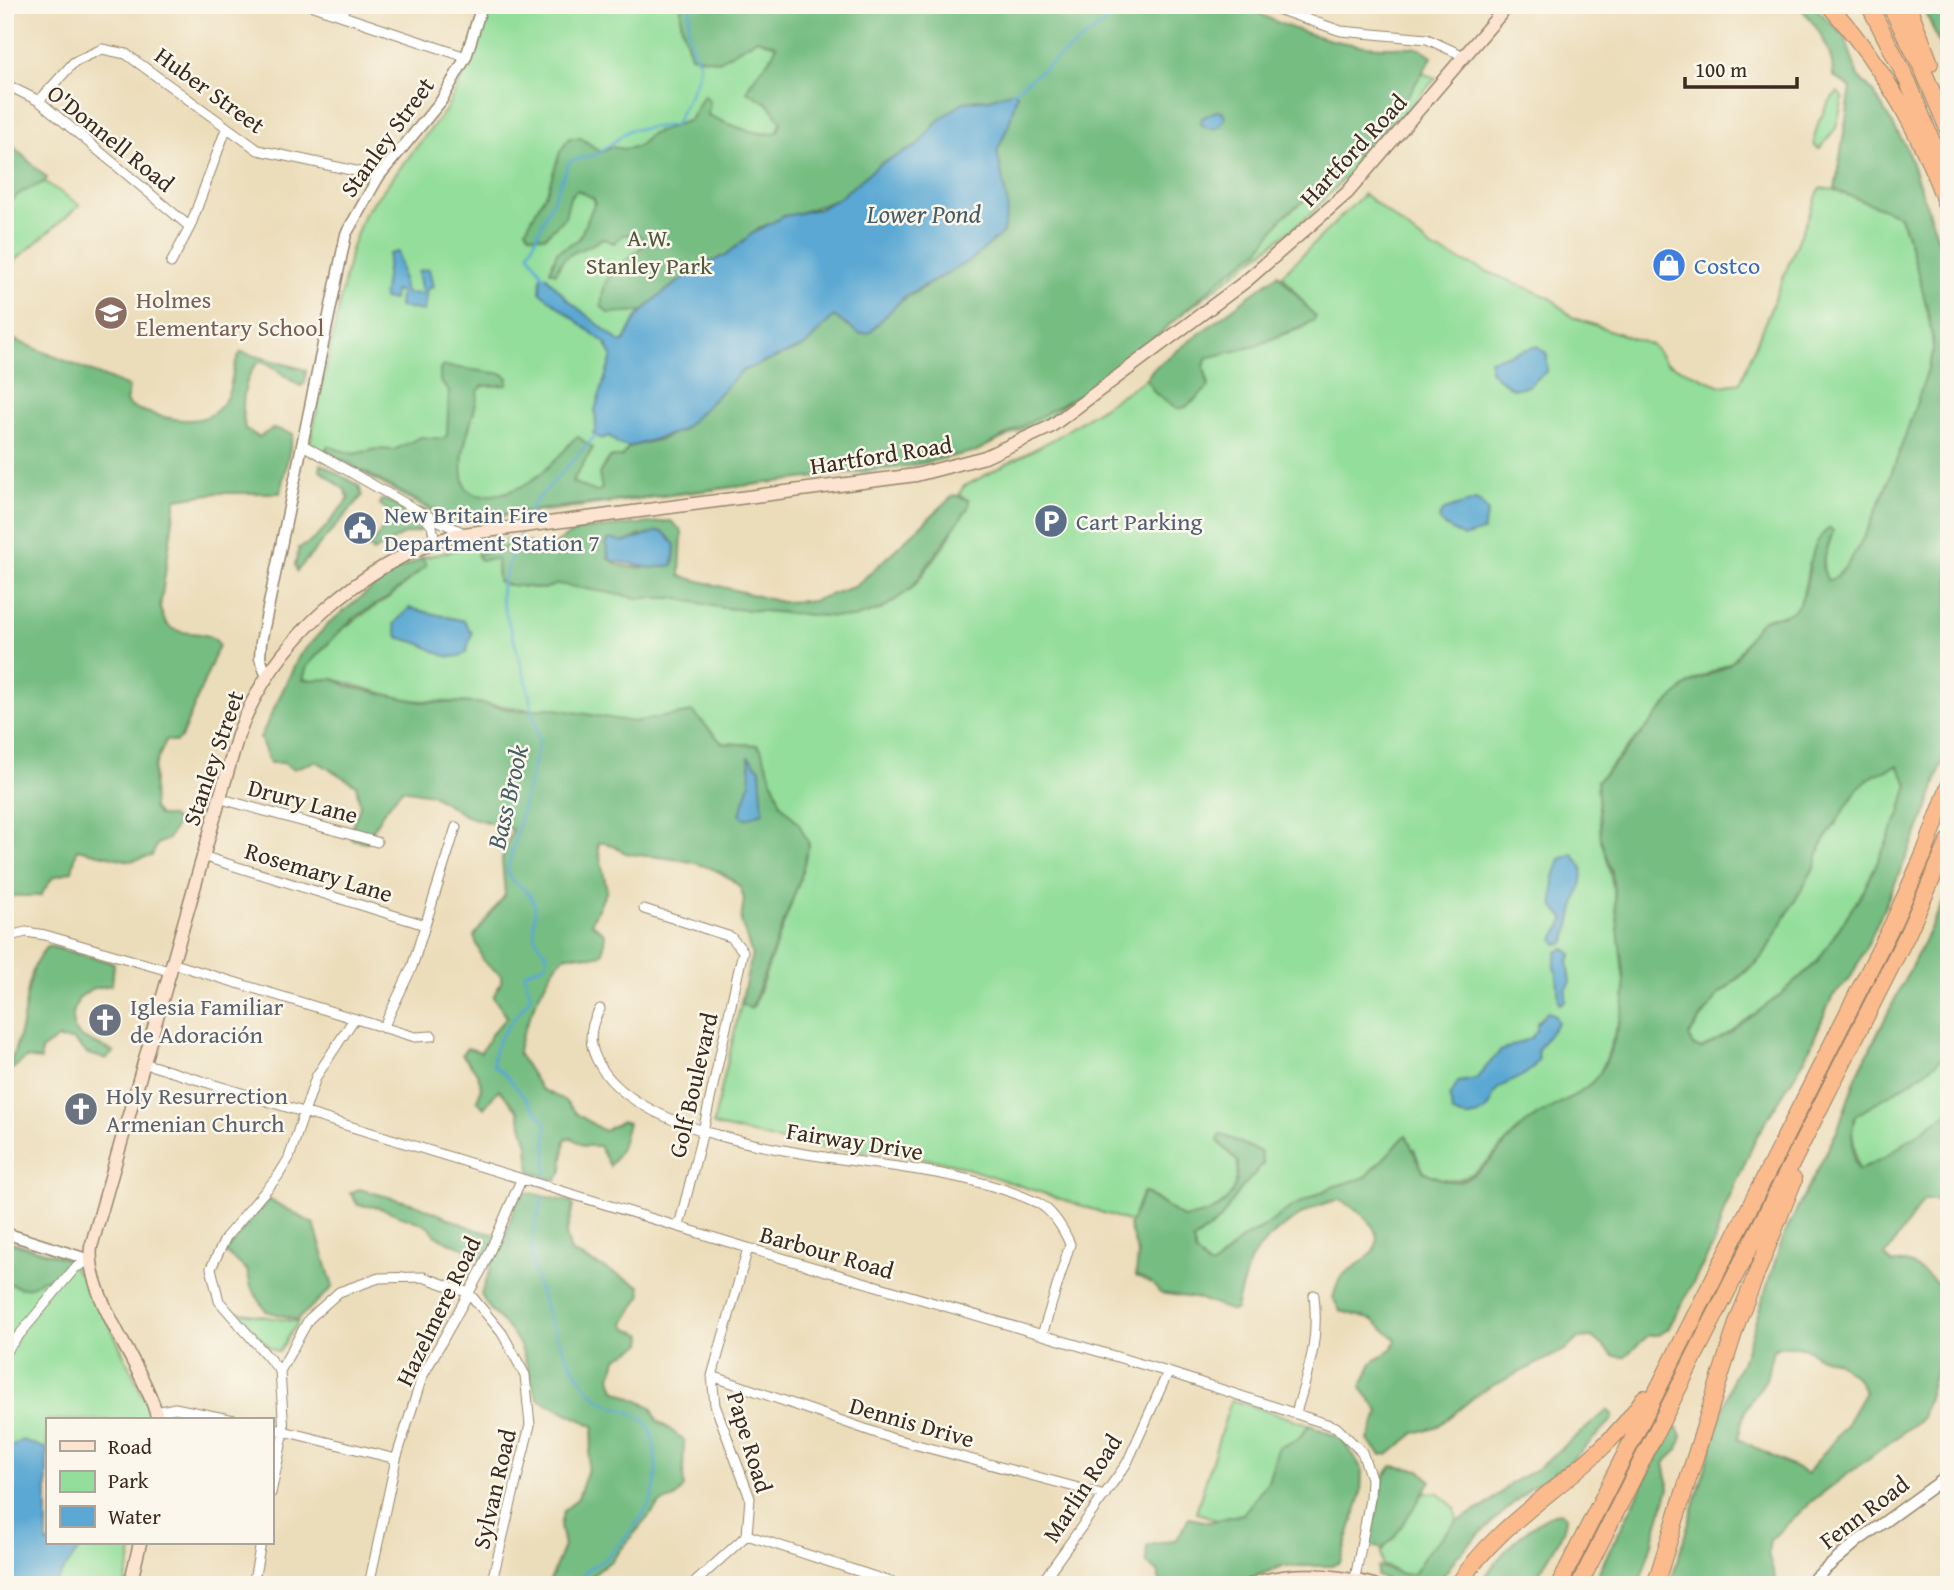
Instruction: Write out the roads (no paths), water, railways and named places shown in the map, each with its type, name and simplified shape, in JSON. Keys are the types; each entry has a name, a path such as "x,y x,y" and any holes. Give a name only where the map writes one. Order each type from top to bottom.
{"highway":[{"path":"1829,5 1866,51 1897,98 1925,151 1949,214"},
{"path":"1870,5 1913,93 1949,187"},
{"path":"1890,5 1949,132"},
{"path":"1908,5 1949,118"},
{"path":"1559,1585 1899,912 1949,786"},
{"path":"1579,1585 1920,910 1949,841"},
{"path":"1655,1585 1746,1297 1805,1156 1842,1080 1855,1039"},
{"path":"1458,1585 1495,1539 1586,1465 1613,1439 1685,1334"}],"main road":[{"name":"Hartford Road","path":"267,677 297,638 354,587 392,561 435,542 464,533 517,525 916,475 971,462 1032,437 1072,413 1201,316 1324,214 1350,190 1508,5"},
{"name":"Stanley Street","path":"157,1416 98,1289 90,1260 92,1241 218,798 241,727 267,677"},
{"path":"130,1585 140,1544"},
{"path":"1250,1585 1295,1575 1374,1585"}],"street":[{"path":"310,5 466,57"},
{"path":"343,15 346,5"},
{"name":"Stanley Street","path":"267,677 261,663 261,645 346,234 379,176 441,101 466,57 482,5"},
{"path":"1266,5 1338,30 1427,39 1464,56"},
{"name":"Huber Street","path":"39,101 74,62 102,49 126,54 258,150 379,176"},
{"name":"O'Donnell Road","path":"5,84 39,101 190,227"},
{"path":"171,263 190,227 226,129"},
{"path":"303,445 420,512 464,533"},
{"path":"420,512 432,526 435,542"},
{"name":"Drury Lane","path":"218,798 377,842"},
{"path":"383,1028 405,987 456,827"},
{"name":"Rosemary Lane","path":"202,856 425,925"},
{"name":"Golf Boulevard","path":"644,909 731,937 743,951 704,1131 679,1226"},
{"path":"5,937 26,932 45,935 170,967 415,1037 432,1036"},
{"name":"Fairway Drive","path":"600,1009 593,1020 589,1045 601,1070 622,1093 656,1113 704,1131 827,1160 906,1168 973,1181 1040,1204 1060,1223 1070,1244 1042,1335"},
{"path":"280,1371 219,1300 211,1268 226,1237 278,1176 289,1158 316,1077 354,1020"},
{"name":"Barbour Road","path":"143,1063 521,1180 1168,1371 1336,1427 1362,1452 1367,1467 1370,1499 1353,1582"},
{"name":"Hazelmere Road","path":"369,1585 396,1459 422,1377 468,1293 521,1180"},
{"path":"5,1233 90,1260"},
{"name":"Pape Road","path":"747,1535 750,1499 715,1405 712,1376 748,1248"},
{"path":"5,1352 75,1268 90,1260"},
{"path":"273,1483 284,1431 280,1371 309,1320 339,1292 379,1278 423,1278 468,1293"},
{"name":"Sylvan Road","path":"468,1293 502,1333 525,1375 530,1424 492,1585"},
{"path":"1296,1413 1315,1350 1317,1329 1314,1295"},
{"name":"Marlin Road","path":"1040,1585 1127,1463 1168,1371"},
{"name":"Dennis Drive","path":"712,1376 891,1438 1105,1495"},
{"path":"157,1416 175,1408 224,1418"},
{"path":"273,1428 396,1459"},
{"name":"Fenn Road","path":"1807,1585 1858,1541 1949,1475"},
{"path":"692,1585 747,1535 901,1585"},
{"path":"253,1585 261,1544"}],"water":[{"name":"Lower Pond","path":"1013,91 1017,94 1009,124 997,151 1008,206 1003,232 973,259 905,296 869,333 860,334 834,316 805,346 742,371 681,431 629,447 618,444 609,436 601,439 593,433 596,429 595,410 612,356 606,344 540,292 541,276 546,276 568,300 620,342 624,342 636,318 656,298 698,268 726,255 753,233 784,216 819,209 838,199 880,164 917,146 940,119 964,102 990,99"},
{"path":"1216,111 1223,112 1225,118 1219,127 1210,129 1201,124 1202,118"},
{"path":"398,252 405,293 422,294 418,271 429,269 433,287 427,289 424,311 399,307 400,291 394,291 393,300 383,299 389,254"},
{"path":"1537,346 1547,354 1547,371 1528,386 1512,389 1490,371 1490,360"},
{"path":"1475,500 1488,512 1483,531 1463,537 1441,523 1439,517 1444,510"},
{"path":"658,531 665,533 675,545 673,565 652,568 610,560 606,545 609,539 626,542"},
{"path":"409,608 464,621 472,633 466,653 448,656 398,637 394,624"},
{"path":"748,756 760,769 763,812 745,819 740,814 750,778"},
{"path":"1573,854 1582,866 1582,879 1568,935 1564,943 1557,944 1554,939 1565,919 1553,906 1554,876 1560,859"},
{"path":"1564,948 1572,954 1568,962 1571,982 1566,990 1566,1001 1559,1004 1557,974 1554,968 1557,952"},
{"path":"1547,1012 1554,1014 1558,1022 1537,1051 1539,1058 1531,1070 1496,1090 1490,1105 1480,1114 1466,1117 1452,1112 1450,1097 1458,1082 1476,1079 1500,1051 1531,1038 1537,1030 1537,1023"},
{"path":"22,1440 46,1449 46,1544 83,1544 53,1585 5,1585 5,1450"}],"waterway":[{"path":"543,276 529,253 570,161 598,154 629,130 675,125 698,77 700,63 692,49 688,27 691,5"},
{"path":"1011,93 1129,5"},
{"name":"Bass Brook","path":"525,522 533,504 598,433"},
{"name":"Bass Brook","path":"521,531 502,583 501,598 526,680 539,743 507,871 532,899 535,911 534,934 547,954 546,964 524,973 531,996 501,1036 493,1065 506,1075 546,1123 546,1177"},
{"path":"543,1197 532,1249 533,1265 545,1308 577,1374 602,1401 644,1421 652,1435 655,1456 656,1473 650,1503 633,1528 608,1556 583,1574 580,1585"}],"place":[{"name":"Costco","path":"1669,265"},
{"name":"Holmes Elementary School","path":"111,313"},
{"name":"Cart Parking","path":"1051,521"},
{"name":"New Britain Fire Department Station 7","path":"360,528"},
{"name":"Iglesia Familiar de Adoración","path":"105,1020"},
{"name":"Holy Resurrection Armenian Church","path":"81,1109"}],"park label":[{"name":"A.W. Stanley Park","path":"649,251"}]}
